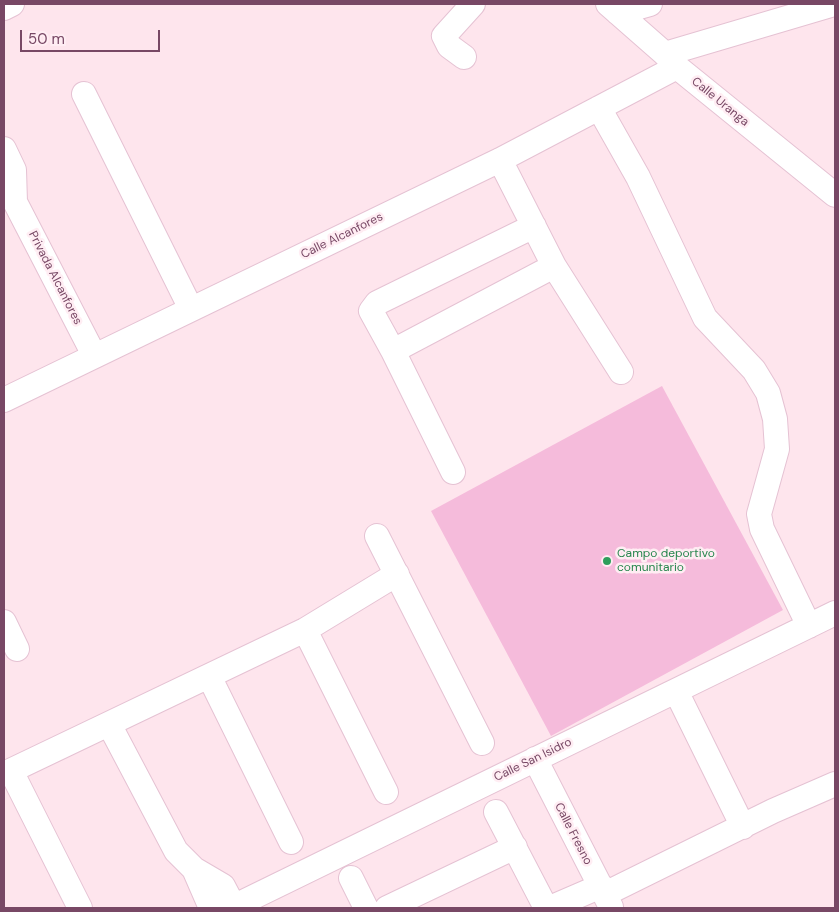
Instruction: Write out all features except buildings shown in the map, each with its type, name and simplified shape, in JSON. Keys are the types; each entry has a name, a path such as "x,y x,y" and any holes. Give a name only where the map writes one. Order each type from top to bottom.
{"street":[{"path":"4,8 12,4"},
{"path":"464,57 450,46 444,36 473,4"},
{"path":"613,8 650,4"},
{"path":"834,4 835,10"},
{"name":"Calle Alcanfores","path":"4,400 500,160 599,108 671,61 834,4"},
{"name":"Calle Uranga","path":"613,8 671,61 825,177 835,195"},
{"path":"84,94 191,309"},
{"path":"599,108 638,177 705,318 754,370 768,393 775,419 777,450 759,514 762,529 809,626"},
{"name":"Privada Alcanfores","path":"4,149 14,170 15,202 94,355"},
{"path":"500,160 554,266 621,372"},
{"path":"453,472 371,311 378,303 534,226"},
{"path":"393,351 554,266"},
{"path":"377,536 482,743"},
{"path":"80,908 8,772 306,630 397,574"},
{"name":"Calle San Isidro","path":"225,908 835,613"},
{"path":"4,622 17,650"},
{"path":"306,630 386,792"},
{"path":"209,676 291,842"},
{"path":"676,691 743,827"},
{"path":"109,724 176,851 194,869 223,886 225,908"},
{"name":"Calle Fresno","path":"535,759 604,899"},
{"path":"550,908 604,899 773,811 835,784"},
{"path":"496,812 546,908"},
{"path":"388,908 515,847"},
{"path":"351,878 366,908"}],"place":[{"name":"Campo deportivo comunitario","path":"607,561"}]}
